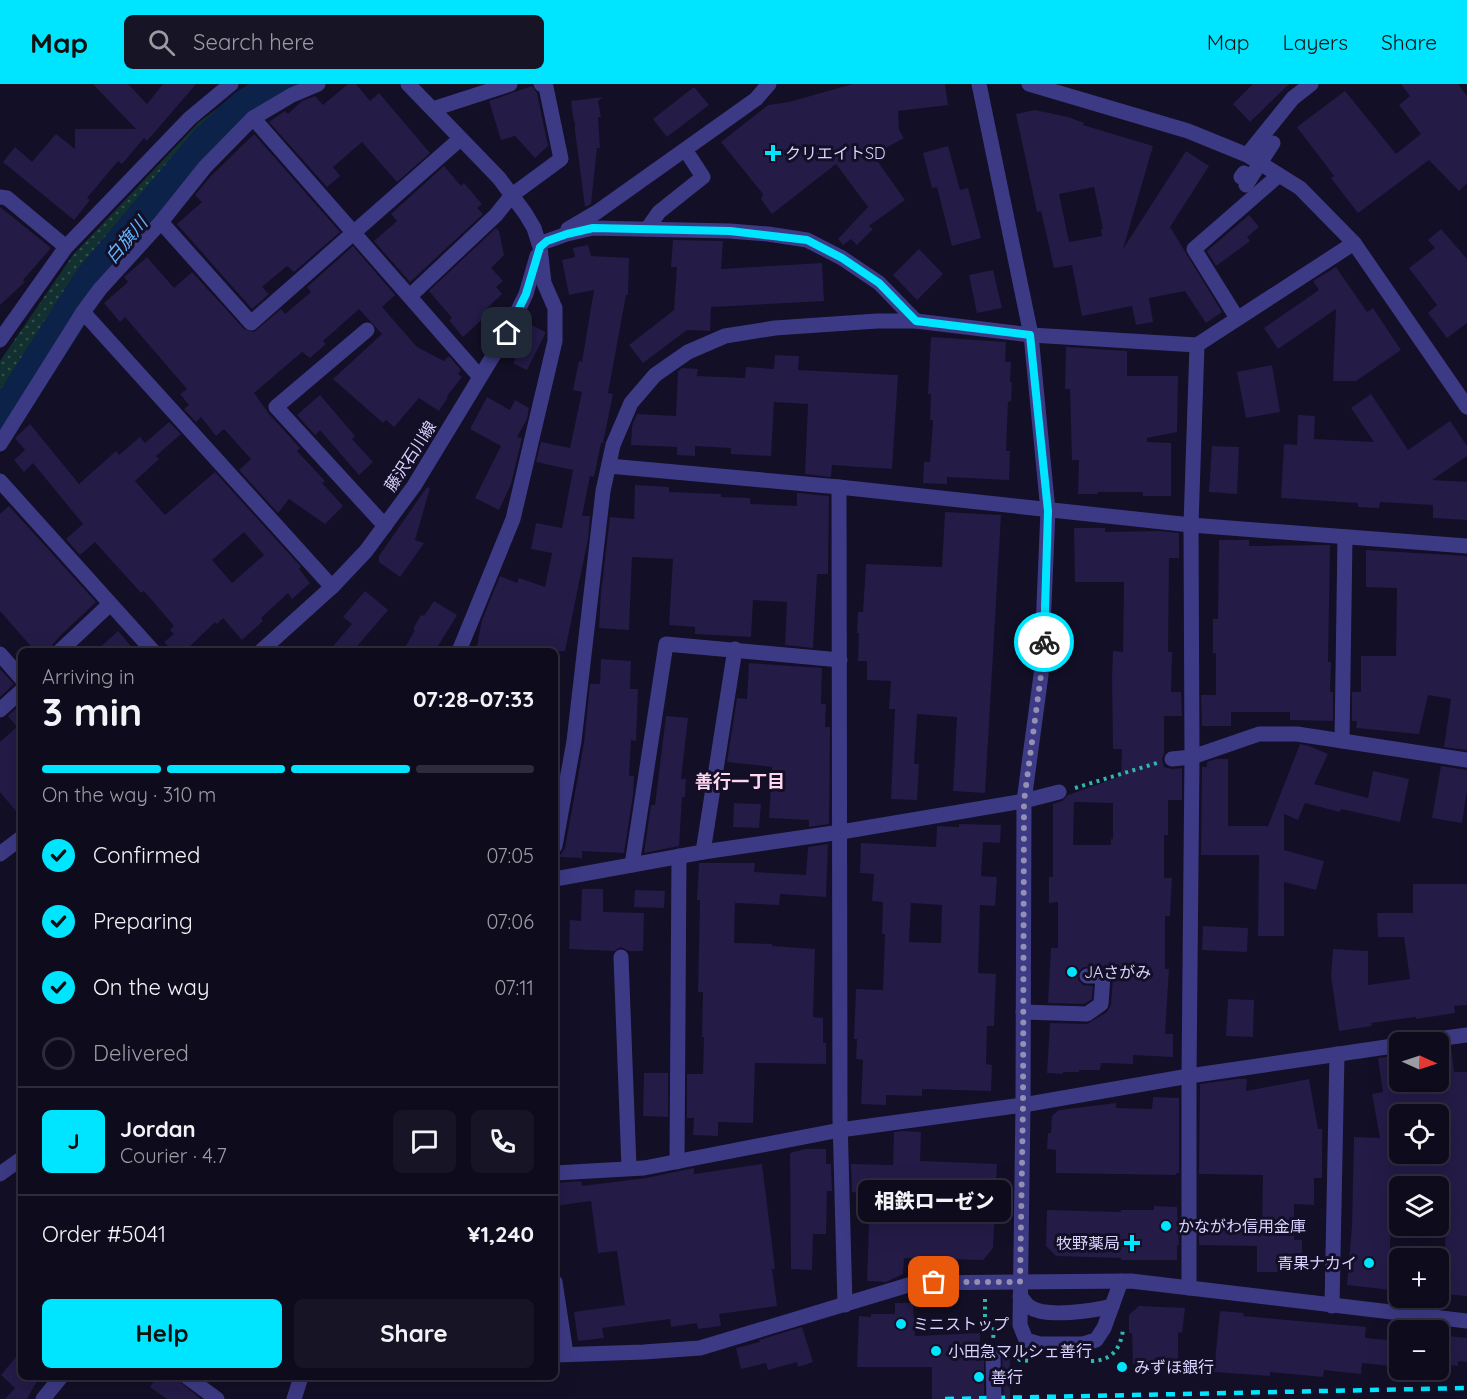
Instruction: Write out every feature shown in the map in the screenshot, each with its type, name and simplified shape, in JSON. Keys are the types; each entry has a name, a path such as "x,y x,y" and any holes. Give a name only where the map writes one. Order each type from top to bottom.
{"street":[{"path":"1,336 66,247 190,118 231,84"},
{"path":"0,444 83,312 100,289 161,222 205,167 253,118 292,95 318,84"},
{"path":"408,84 512,195 534,228 544,244 544,283 555,308 555,341 513,519 460,648"},
{"path":"433,110 510,84"},
{"path":"410,296 496,215 512,195 561,159 546,87 541,84"},
{"path":"544,244 597,212 756,99 769,84"},
{"path":"979,84 1030,335 1048,511 1041,675 1024,801 1020,1325 1026,1340 1040,1344 1083,1344 1096,1340 1104,1328 1120,1281"},
{"path":"1029,84 1188,131 1247,155 1300,188 1354,243 1467,406"},
{"path":"1077,84 1082,100"},
{"path":"1247,155 1293,98 1311,84"},
{"path":"253,118 480,377"},
{"path":"161,222 251,322 460,139"},
{"path":"1244,179 1273,143"},
{"path":"646,229 659,212 703,177 690,157"},
{"path":"1237,318 1194,249 1279,175"},
{"path":"0,197 7,198 66,247"},
{"path":"544,244 567,234 593,228 730,231 807,240 842,258 879,283 916,321"},
{"path":"558,829 574,741 603,491 614,445 631,403 655,375 688,352 725,336 775,328 877,321 916,321 1030,335 1197,345 1354,243"},
{"name":"藤沢石川線","path":"264,648 332,587 366,551 414,486 507,333 526,294 544,244"},
{"path":"83,312 332,587"},
{"path":"368,330 276,408 385,526"},
{"path":"1189,1288 1191,525 1197,345"},
{"path":"609,466 839,487 1191,525 1467,546"},
{"path":"0,481 150,648"},
{"path":"839,487 840,1130 846,1305"},
{"path":"1342,741 1345,537"},
{"path":"63,648 110,604"},
{"path":"632,865 666,644 840,660"},
{"path":"703,852 735,650"},
{"path":"0,654 18,675"},
{"path":"0,710 18,694"},
{"path":"1172,759 1192,757 1259,734 1297,734 1467,760"},
{"path":"558,878 703,852 841,832 1024,801 1059,792"},
{"path":"0,854 18,840"},
{"path":"677,1162 679,856"},
{"path":"621,957 629,1168"},
{"path":"1023,1012 1087,1014 1101,1004 1103,976 1087,976"},
{"path":"1449,1037 1467,1035"},
{"path":"558,1173 677,1162 840,1130 1023,1106 1189,1076 1389,1047"},
{"path":"1332,1306 1337,1054"},
{"path":"0,1174 18,1161"},
{"path":"558,1318 561,1355 644,1352 700,1348 915,1283 1020,1289 1120,1281 1467,1321"},
{"path":"1020,1289 1028,1306 1040,1311 1091,1312 1112,1306"},
{"path":"993,1357 994,1399"},
{"path":"43,1399 59,1380"},
{"path":"191,1380 217,1399"},
{"path":"294,1399 300,1380"}],"path":[{"path":"1059,792 1172,759"},
{"path":"985,1299 985,1326 994,1326 993,1331"}],"green space":[{"path":"250,84 271,84 242,101 201,138 85,273 0,401 0,361 73,255 199,122"}],"building":[{"path":"93,84 128,84 147,104 163,84 196,84 147,141 144,138 122,164 118,161 87,198 90,200 74,220 3,162 15,147 32,162 56,134 75,149 75,129 136,129"},
{"path":"348,84 356,84 370,101 379,93 430,153 397,182 362,142 333,167 340,176 327,187 269,122 285,111 288,114 302,101 315,96 323,105"},
{"path":"853,84 945,84 948,105 898,111 899,130 904,138 873,155 905,200 869,226 873,229 857,245 851,239 843,245 838,239 868,207 836,164 772,214 761,199 763,194 721,142 768,105 789,102"},
{"path":"1253,84 1289,84 1250,122 1233,104"},
{"path":"1401,84 1458,84 1467,96 1467,183 1459,191 1429,160 1358,213 1331,178 1334,176 1297,127 1345,91 1396,154 1421,134 1399,105 1410,96"},
{"path":"532,86 537,93 548,146 535,158 515,136 501,140 489,101"},
{"path":"694,87 709,105 667,137 653,119"},
{"path":"603,97 598,101 601,117 598,117 600,148 597,148 591,204 585,207 571,101"},
{"path":"1035,110 1068,117 1084,123 1083,125 1153,146 1123,249 1186,151 1209,166 1170,227 1222,312 1206,323 1185,291 1149,298 1153,322 1136,325 1132,306 1082,316 1072,265 1054,268 1041,211 1037,212 1016,114","holes":["1094,187 1103,229 1101,229 1102,236 1069,242 1059,194"]},
{"path":"254,134 340,232 294,272 287,266 262,287 269,294 252,309 177,224 202,202 195,195 210,177"},
{"path":"948,146 960,190 968,188 981,238 952,246 937,187 932,188 923,153"},
{"path":"444,166 461,186 464,183 482,204 477,208 483,214 410,282 374,241 397,221 391,214"},
{"path":"0,207 51,248 23,280 25,282 0,305"},
{"path":"1249,215 1259,227 1247,237 1250,241 1216,266 1207,251"},
{"path":"496,228 499,231 504,255 491,268 503,281 496,287 502,294 486,309 489,313 463,337 449,320 452,318 429,291"},
{"path":"1441,229 1467,259 1467,323 1447,338 1428,313 1437,305 1409,268 1435,248 1428,240"},
{"path":"673,240 723,241 721,269 822,263 824,301 711,307 710,331 687,330 643,363 629,345 674,310 677,267 671,267"},
{"path":"588,245 591,256 629,258 628,295 626,295 608,393 613,394 603,443 601,443 594,477 590,476 582,516 590,516 588,539 565,651 558,651 558,648 477,648 482,620 500,576 517,583 519,578 545,587 552,553 531,549 536,523 562,528 573,470 536,462 541,442 570,448 582,392 573,390 579,361 582,362 594,290 569,295 562,260 575,257 573,248"},
{"path":"353,246 395,295 382,307 417,347 444,361 449,356 461,370 458,374 462,377 439,411 419,398 394,427 386,420 383,423 333,379 382,334 359,309 323,341 326,344 310,358 302,352 254,393 269,414 300,448 297,451 325,481 322,483 343,506 325,524 289,499 278,513 239,470 251,459 224,429 216,436 201,417 196,422 184,409 189,405 180,394 187,389 125,317 120,322 104,303 128,282 124,277 147,257 174,288 192,272 244,329 254,332 281,309 285,314 311,292 307,287"},
{"path":"919,249 943,274 917,300 893,275"},
{"path":"1336,267 1367,312 1373,308 1401,350 1356,381 1333,381 1336,309 1278,349 1264,328 1319,290 1313,281"},
{"path":"993,270 1002,308 977,313 969,275"},
{"path":"532,325 545,334 527,370 513,363"},
{"path":"931,337 1006,342 1005,362 1011,362 1010,382 1012,382 1011,402 1008,401 1006,451 1010,451 1009,480 947,477 947,484 923,483 924,462 930,462 933,420 930,420 931,394 928,394"},
{"path":"1066,347 1127,351 1127,376 1178,376 1177,432 1147,438 1147,442 1171,443 1171,496 1143,496 1143,492 1078,494 1079,460 1072,460 1070,389 1065,389"},
{"path":"775,355 799,356 798,370 898,375 892,469 832,465 831,477 805,474 808,404 774,402 771,456 731,454 731,448 695,446 695,456 677,455 677,447 631,445 632,426 637,414 676,416 678,371 682,368 698,369 697,376 745,378 746,367 774,369"},
{"path":"1272,365 1280,412 1246,418 1237,372"},
{"path":"1371,394 1408,450 1450,421 1467,446 1467,456 1432,480 1467,482 1467,520 1433,518 1433,505 1380,502 1379,508 1358,507 1358,503 1281,498 1284,444 1297,445 1298,415 1315,416 1314,439 1374,442 1351,408"},
{"path":"320,395 355,436 352,439 373,462 359,475 320,430 315,435 297,415"},
{"path":"487,397 510,410 515,400 529,408 527,419 517,437 522,438 511,484 499,510 475,498 501,446 470,429"},
{"path":"169,422 181,434 156,456 159,459 135,481 165,515 215,472 301,567 299,569 310,583 292,599 288,593 261,618 263,621 242,640 223,618 217,624 215,622 188,648 170,648 164,642 174,634 170,630 174,626 144,591 141,593 95,542 80,555 66,539 83,524 33,463 24,472 14,460 25,450 15,438 30,424 79,484 116,451 119,455 140,437 145,443","holes":["244,532 264,555 232,583 212,560"]},
{"path":"1212,446 1239,447 1237,494 1209,492"},
{"path":"635,485 669,487 669,492 721,494 721,497 750,498 750,504 797,506 797,493 829,496 828,574 817,574 813,648 785,645 787,602 753,600 751,637 695,634 695,627 669,625 673,559 632,557 629,630 599,628 610,517 634,519"},
{"path":"427,487 430,488 415,540 424,543 400,577 379,562 379,556"},
{"path":"9,506 96,602 60,636 52,648 32,648 0,611 0,514"},
{"path":"945,512 1001,515 985,793 953,791 957,717 917,714 914,764 919,764 917,800 891,799 895,709 889,709 891,681 867,680 867,661 858,661 858,612 863,612 866,564 942,567"},
{"path":"1074,528 1105,528 1105,532 1179,533 1179,558 1169,558 1168,652 1172,652 1171,692 1181,692 1182,716 1164,716 1162,759 1164,767 1182,768 1182,800 1168,800 1168,835 1164,835 1164,878 1172,878 1170,916 1165,916 1165,969 1169,969 1165,1034 1173,1034 1173,1057 1133,1055 1133,1064 1101,1063 1100,1070 1079,1070 1079,1072 1063,1072 1063,1074 1047,1073 1050,1023 1087,1024 1107,1012 1111,1005 1113,977 1108,967 1083,967 1078,972 1078,980 1083,985 1093,986 1092,999 1084,1004 1048,1003 1051,948 1058,948 1058,902 1049,903 1049,877 1053,877 1053,804 1062,801 1068,795 1121,776 1122,749 1113,749 1112,677 1113,651 1123,652 1124,582 1075,582","holes":["1074,802 1113,803 1111,845 1073,845"]},
{"path":"1219,540 1249,540 1249,546 1330,545 1328,662 1331,662 1330,692 1333,692 1333,721 1290,720 1290,712 1231,712 1231,726 1202,726 1201,695 1216,695 1213,619 1218,619"},
{"path":"1366,550 1467,556 1467,750 1444,747 1451,699 1428,695 1419,734 1356,728 1357,721 1352,721 1352,692 1361,692 1361,656 1396,656 1397,588 1366,587"},
{"path":"365,591 388,610 356,648 332,648 352,624 343,617"},
{"path":"434,601 457,615 437,648 405,648 421,615 424,616"},
{"path":"118,631 132,648 99,648"},
{"path":"601,659 631,661 630,689 638,689 636,741 631,740 629,776 634,776 633,795 624,853 582,851 582,858 559,857 565,848 584,743 590,684 600,684"},
{"path":"749,663 822,668 821,704 826,704 825,727 830,727 829,824 809,827 809,820 769,818 772,767 727,762 737,698 747,699"},
{"path":"0,669 14,684 0,697"},
{"path":"18,707 18,813 0,792 0,742 17,727 8,716"},
{"path":"666,716 688,718 681,779 686,779 685,797 682,797 679,846 644,853 651,805 655,805"},
{"path":"1300,744 1328,754 1314,784 1368,798 1373,771 1409,779 1400,822 1341,809 1340,812 1305,803 1298,820 1284,814 1284,850 1324,861 1316,890 1284,882 1284,936 1258,936 1259,855 1201,855 1202,767 1207,767 1207,762 1216,759 1228,759 1228,826 1268,826"},
{"path":"1441,766 1467,770 1467,790 1462,823 1432,818"},
{"path":"734,803 761,804 759,828 733,827"},
{"path":"959,824 1001,825 1000,843 983,842 981,876 997,877 995,906 980,905 978,973 996,974 994,1026 987,1026 986,1064 992,1065 991,1091 922,1089 922,1096 886,1095 886,1105 861,1104 863,1060 856,1059 857,1039 854,1039 856,989 883,990 885,934 882,934 883,902 872,901 874,874 860,873 861,843 936,847 937,826 959,827","holes":["911,903 942,905 941,943 909,942"]},
{"path":"828,844 826,897 780,894 779,905 735,903 734,943 772,944 772,946 815,949 813,1017 823,1018 826,1064 755,1063 753,1123 718,1122 718,1136 693,1135 694,1118 687,1118 687,1074 703,1074 704,1037 702,1037 703,992 698,992 699,863 755,863 754,872 806,875 808,847"},
{"path":"1413,884 1467,884 1467,1005 1454,1006 1455,1013 1371,1023 1372,1026 1339,1031 1331,976 1333,949 1368,951 1368,985 1410,979 1404,937 1378,937 1377,913 1413,913"},
{"path":"582,889 603,889 603,912 644,913 643,951 629,951 621,947 614,951 569,949 570,920 581,921"},
{"path":"635,890 665,891 664,908 634,907"},
{"path":"1203,926 1248,928 1247,952 1202,950"},
{"path":"1228,999 1254,1000 1253,1037 1226,1036"},
{"path":"1449,1047 1451,1047 1454,1072 1467,1072 1467,1296 1449,1294 1449,1248 1445,1248 1445,1236 1449,1236 1449,1176 1389,1176 1389,1290 1347,1285 1352,1226 1354,1137 1380,1138 1372,1094 1383,1092 1378,1058 1389,1056 1389,1092 1449,1092"},
{"path":"644,1073 668,1073 668,1117 643,1116"},
{"path":"1247,1079 1246,1091 1309,1079 1318,1129 1322,1129 1322,1178 1314,1178 1314,1205 1294,1204 1294,1240 1302,1240 1302,1272 1257,1272 1257,1246 1199,1245 1199,1225 1262,1227 1263,1175 1199,1174 1200,1084"},
{"path":"1153,1097 1179,1098 1179,1173 1176,1175 1056,1173 1056,1150 1047,1149 1052,1116 1059,1110 1116,1103 1116,1108 1152,1109"},
{"path":"894,1132 921,1132 920,1161 997,1164 993,1248 983,1260 904,1258 903,1274 886,1282 867,1281 869,1223 861,1223 862,1192 852,1192 851,1164 893,1165"},
{"path":"805,1149 826,1149 826,1164 831,1164 832,1191 827,1191 826,1234 813,1234 812,1270 791,1269 790,1153"},
{"path":"762,1164 775,1269 772,1269 777,1306 719,1314 721,1326 698,1329 697,1323 671,1327 670,1319 602,1328 604,1338 578,1341 574,1312 625,1305 617,1251 598,1253 591,1201 558,1206 558,1183 581,1181 582,1186 646,1178 694,1168 694,1174"},
{"path":"1154,1206 1177,1207 1179,1245 1177,1245 1177,1260 1121,1260 1121,1258 1056,1256 1046,1246 1047,1210 1121,1212 1121,1210 1154,1210"},
{"path":"895,1303 913,1303 915,1336 980,1333 980,1352 984,1353 984,1399 932,1399 932,1367 857,1367 859,1316 895,1314"},
{"path":"1139,1306 1185,1308 1182,1333 1178,1332 1178,1363 1133,1364 1129,1315"},
{"path":"1220,1311 1244,1313 1243,1316 1366,1327 1365,1338 1389,1340 1389,1366 1362,1363 1361,1374 1324,1370 1323,1377 1270,1372 1270,1376 1214,1372"},
{"path":"802,1327 813,1362 798,1367 797,1362 768,1370 766,1363 741,1369 736,1348"},
{"path":"1449,1336 1467,1338 1467,1362 1458,1361 1458,1366 1449,1365"},
{"path":"1002,1353 1010,1353 1010,1399 1004,1399"},
{"path":"18,1355 18,1380 37,1380 27,1399 5,1399 15,1388 1,1375"},
{"path":"155,1380 178,1380 201,1399 167,1399 150,1387"}],"waterway":[{"name":"白旗川","path":"0,424 92,280 207,143 246,107 283,84"}],"railway":[{"path":"945,1399 1467,1388"}],"way so far":[{"path":"934,1282 1020,1282 1024,801 1044,642"}],"place":[{"name":"クリエイトSD","path":"773,153"},
{"name":"JAさがみ","path":"1072,972"},
{"name":"かながわ信用金庫","path":"1166,1226"},
{"name":"牧野薬局","path":"1132,1243"},
{"name":"青果ナカイ","path":"1369,1263"},
{"name":"相鉄ローゼン","path":"934,1282"},
{"name":"ミニストップ","path":"901,1324"},
{"name":"小田急マルシェ善行","path":"936,1351"},
{"name":"みずほ銀行","path":"1122,1367"},
{"name":"善行","path":"979,1377"}],"district":[{"name":"善行一丁目","path":"740,781"}],"route":[{"path":"507,333 526,294 540,247 547,241 593,228 730,231 807,240 842,258 879,283 916,321 1030,335 1048,511 1044,642"}]}
